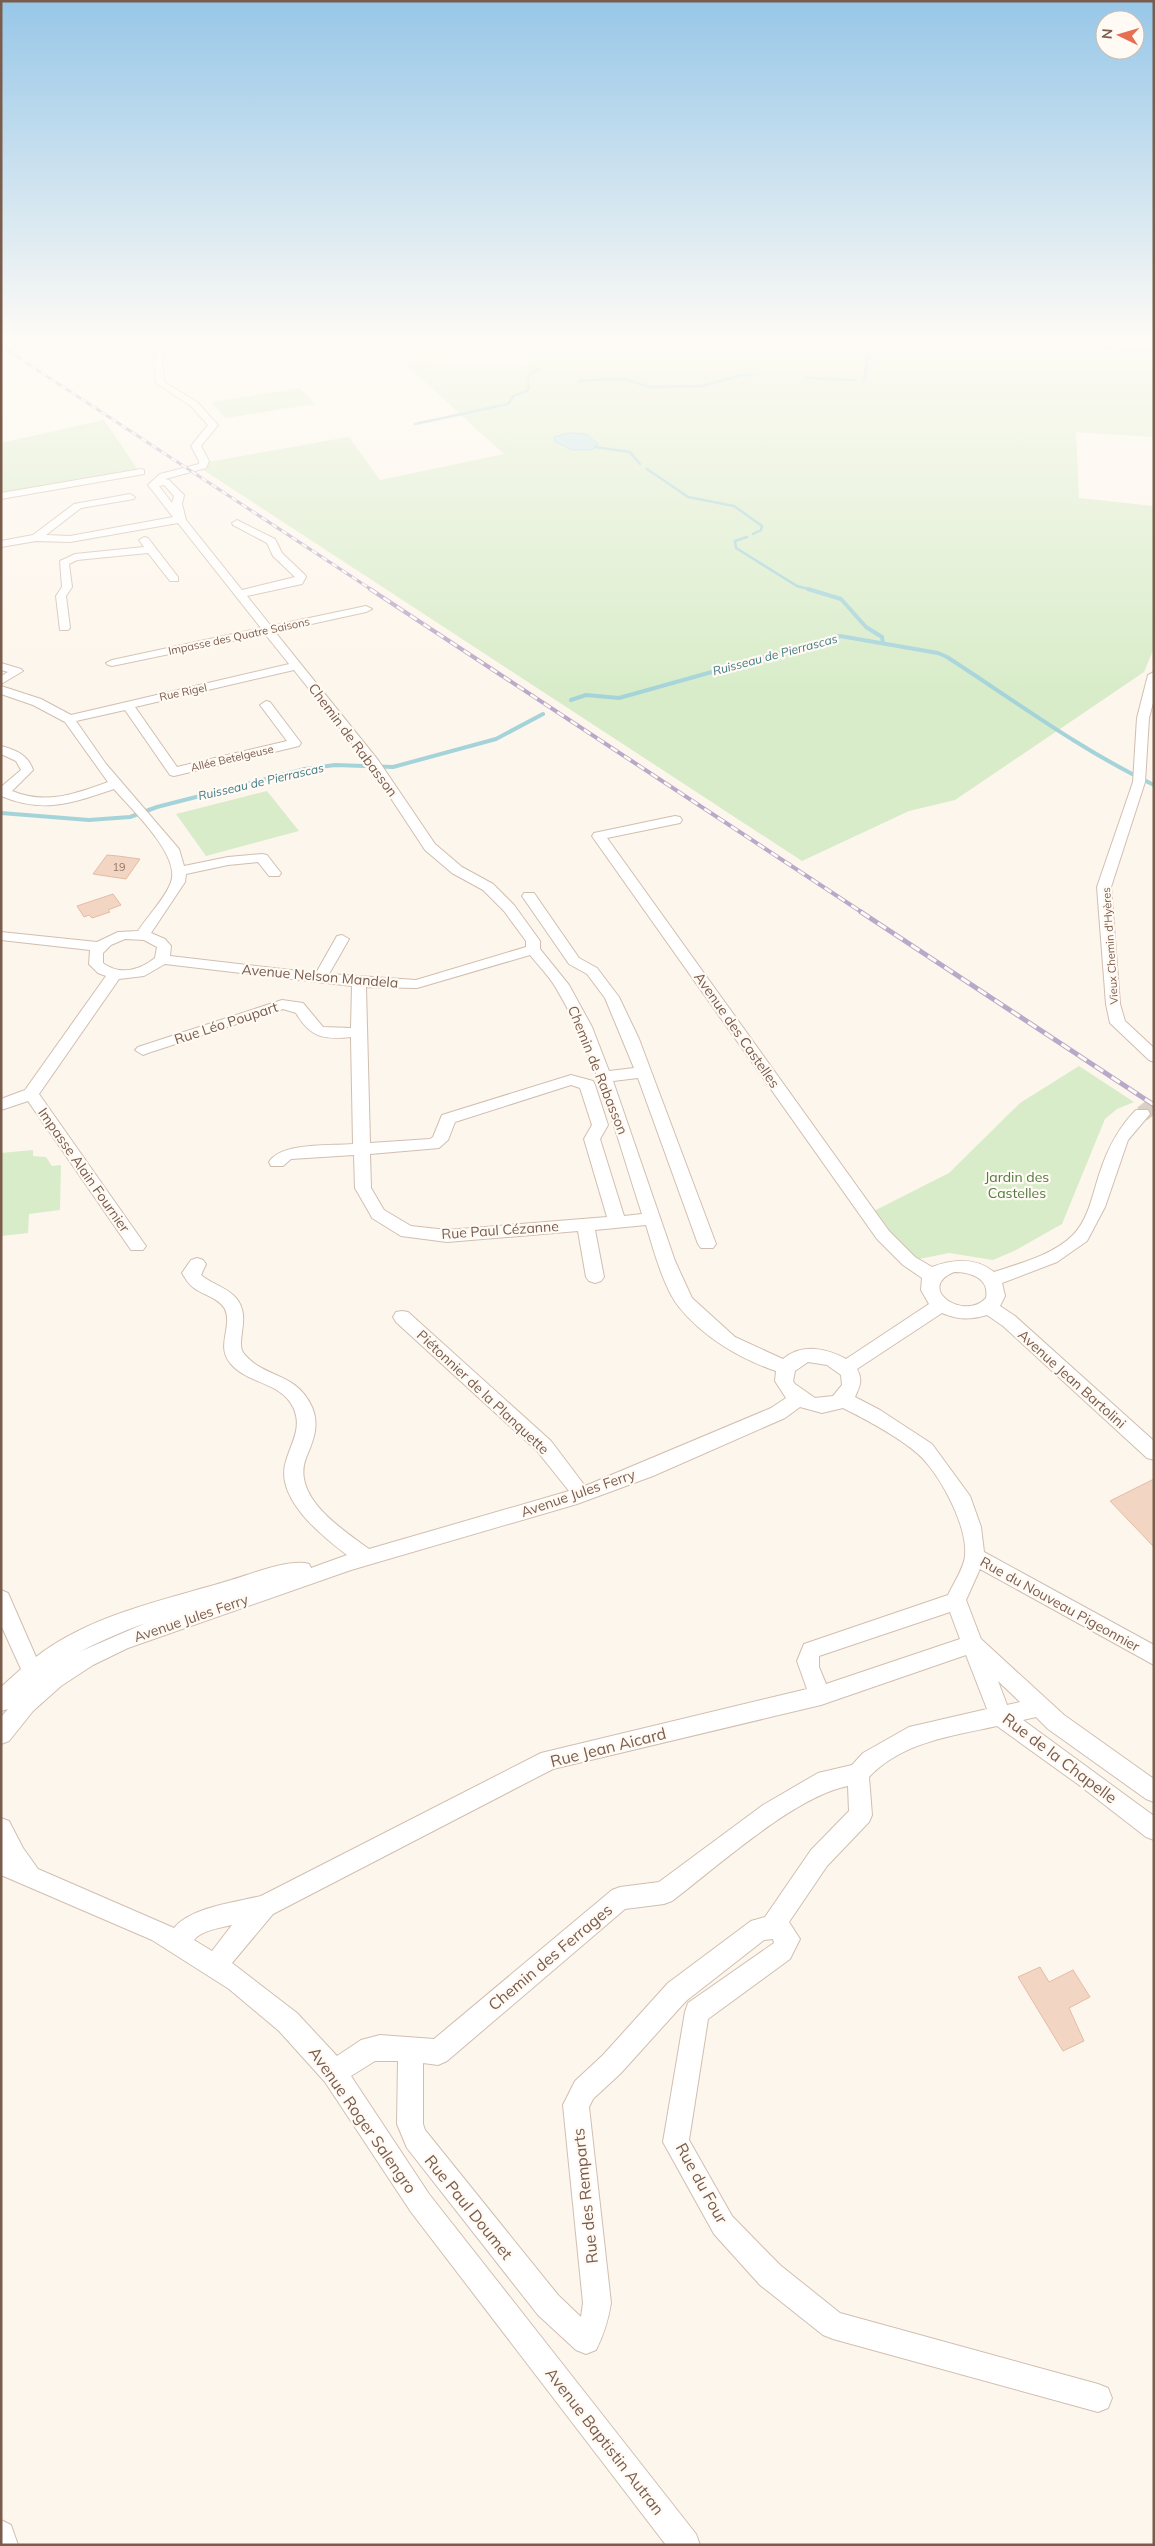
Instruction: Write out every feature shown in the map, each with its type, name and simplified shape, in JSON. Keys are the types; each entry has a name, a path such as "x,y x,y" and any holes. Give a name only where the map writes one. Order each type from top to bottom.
{"street":[{"path":"153,484 163,476 203,466 202,458"},
{"path":"1,496 141,472"},
{"path":"153,484 166,482 175,474"},
{"path":"1,544 36,538 70,539 182,519 177,504 179,495 166,482"},
{"name":"Chemin de Rabasson","path":"153,484 267,629 294,660 376,767 430,847 457,870 488,887 509,908 533,941 533,950 562,985 584,1027 604,1077 666,1261 685,1302 729,1342 768,1361 786,1367"},
{"path":"36,538 78,506 130,497"},
{"path":"237,523 270,541 276,554 302,577 298,582 240,594"},
{"path":"136,527 174,580"},
{"path":"70,539 70,553 75,557"},
{"path":"64,628 61,596 67,586 64,563 75,557 111,555 150,549"},
{"name":"Impasse des Quatre Saisons","path":"112,663 366,609"},
{"path":"1,666 17,671 1,681"},
{"name":"Rue Rigel","path":"69,719 297,666"},
{"name":"Vieux Chemin d'Hyères","path":"1154,675 1143,718 1140,776 1108,870 1104,890 1113,1004 1118,1023 1154,1058"},
{"path":"1,690 37,702 69,719 116,784 174,852 179,871 178,882 142,934"},
{"name":"Allée Betelgeuse","path":"127,704 174,772 295,743 266,705"},
{"path":"1,750 21,758 26,764 27,770 23,776 12,782 3,792 20,800 40,804 59,802 116,784"},
{"name":"Avenue des Castelles","path":"675,820 599,836 883,1235 909,1261 932,1276"},
{"path":"179,871 228,861 262,858 274,873"},
{"path":"529,896 574,961 592,971 612,997 643,1072 707,1244"},
{"path":"142,934 152,937 164,946 162,959 143,972 115,974 100,968 96,964 96,952 100,947 114,938 142,934"},
{"path":"1,936 100,947"},
{"path":"320,978 342,939"},
{"name":"Avenue Nelson Mandela","path":"162,959 359,982 417,984 533,950"},
{"path":"1,1105 31,1094 115,974"},
{"name":"Rue Paul Cézanne","path":"359,982 358,1032 363,1188 378,1214 407,1232 447,1236 653,1219"},
{"name":"Rue Léo Poupart","path":"143,1050 282,1004 291,1004 303,1009 314,1028 319,1031 338,1034 358,1032"},
{"path":"604,1077 643,1072"},
{"path":"277,1162 287,1154 433,1144 440,1140 448,1119 571,1080 587,1085 600,1125 592,1138 617,1222"},
{"name":"Impasse Alain Fournier","path":"31,1094 137,1246"},
{"path":"991,1280 1068,1248 1081,1236 1097,1206 1121,1138 1140,1115"},
{"path":"585,1224 595,1277"},
{"path":"198,1264 191,1273 194,1281 230,1302 235,1310 231,1350 237,1358 250,1369 295,1393 305,1412 305,1436 294,1470 302,1497 358,1560"},
{"path":"960,1266 978,1270 991,1280 996,1291 995,1297 988,1307 982,1311 964,1313 941,1305 930,1293 929,1287 932,1276 944,1268 960,1266"},
{"path":"845,1367 863,1358 941,1305"},
{"name":"Avenue Jean Bartolini","path":"988,1307 1009,1321 1154,1453"},
{"name":"Piétonnier de la Planquette","path":"402,1317 544,1446 574,1483 580,1494"},
{"path":"817,1354 836,1360 845,1367 851,1380 851,1387 842,1399 834,1403 816,1405 798,1399 791,1394 784,1381 786,1367 799,1358 817,1354"},
{"name":"Avenue Jules Ferry","path":"2,1734 23,1704 44,1685 132,1637 170,1622 267,1592 358,1560 600,1488 778,1413 798,1399"},
{"name":"Rue du Nouveau Pigeonnier","path":"842,1399 873,1415 926,1449 960,1496 971,1527 975,1557 1154,1656"},
{"path":"821,1696 809,1668 808,1656 811,1650 944,1604 958,1603 956,1600 975,1557"},
{"name":"Avenue Jules Ferry","path":"1,1702 32,1669 90,1636 176,1604 290,1572 358,1560"},
{"path":"1,1599 35,1678 32,1685 5,1714 2,1734"},
{"name":"Rue de la Chapelle","path":"958,1603 1001,1717 1087,1778 1154,1830"},
{"path":"972,1644 1056,1722 1154,1792"},
{"name":"Rue Jean Aicard","path":"178,1942 189,1928 210,1919 265,1906 548,1760 821,1696 972,1644"},
{"path":"771,1928 819,1858 861,1815 858,1774 871,1760 917,1734 1040,1707"},
{"name":"Chemin des Ferrages","path":"334,2073 370,2049 380,2047 438,2052 620,1898 664,1893 771,1812 826,1780 858,1774"},
{"name":"Avenue Roger Salengro","path":"1,1828 15,1856 31,1876"},
{"name":"Avenue Roger Salengro","path":"1,1864 144,1925 178,1942 216,1966 288,2022 311,2045 334,2073 420,2203 525,2338"},
{"name":"Rue Jean Aicard","path":"216,1966 242,1931 265,1906"},
{"name":"Rue du Four","path":"771,1928 778,1926 788,1939 782,1951 697,2012 694,2030 676,2142 723,2224 770,2275 833,2325 1098,2398"},
{"name":"Rue des Remparts","path":"586,2340 594,2324 596,2304 576,2106 584,2090 612,2064 677,1992 759,1929 771,1928"},
{"name":"Rue Paul Doumet","path":"411,2050 410,2124 416,2140 548,2305 586,2340"},
{"name":"Avenue Baptistin Autran","path":"525,2338 685,2545"},
{"path":"1,2535 3,2545"}],"green space":[{"path":"1,458 130,458 138,470 1,493"},
{"path":"232,458 364,458 380,480 486,458 1077,458 1079,498 1154,506 1154,648 1144,672 955,800 909,811 802,861 202,469 208,462"},
{"path":"267,791 299,831 206,856 176,814"},
{"name":"Jardin des Castelles","path":"1079,1066 1134,1102 1117,1109 1105,1119 1062,1224 1014,1251 993,1260 949,1253 909,1261 868,1214 949,1173 1020,1103"},
{"path":"33,1150 33,1156 46,1157 52,1166 61,1165 60,1210 29,1214 28,1233 1,1236 1,1153"}],"building":[{"path":"107,855 140,859 126,879 93,874"},
{"path":"113,894 121,905 108,910 110,912 92,918 89,915 84,917 77,906"},
{"path":"1154,1479 1154,1547 1110,1501"},
{"path":"1040,1967 1049,1982 1073,1970 1090,1997 1069,2008 1084,2041 1063,2051 1018,1977"}],"waterway":[{"path":"635,458 640,464"},
{"path":"647,469 688,497 734,506 762,526 761,530 753,534"},
{"path":"747,537 735,541 736,548 797,586 812,590"},
{"path":"808,589 841,599 866,627 882,637 883,643"},
{"name":"Ruisseau de Pierrascas","path":"571,700 586,695 619,698 840,636 938,653 947,657 1074,741 1154,785"},
{"name":"Ruisseau de Pierrascas","path":"1,813 89,820 130,817 157,807 305,769 335,765 393,767 496,739 543,714"}],"tunnel":[{"path":"1142,1114 1154,1105"}],"railway":[{"path":"171,458 372,590"},
{"path":"370,589 863,913"},
{"path":"861,912 1154,1105"}]}
